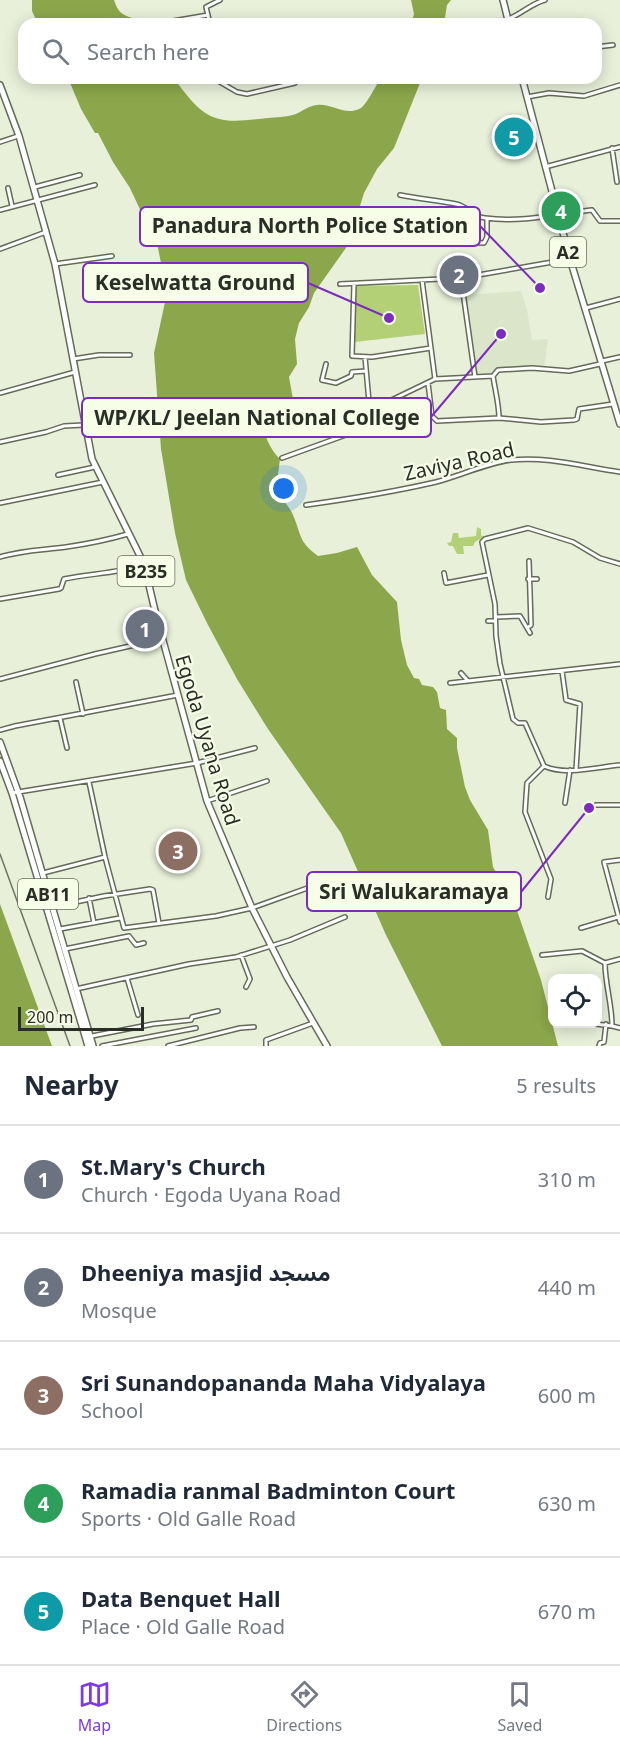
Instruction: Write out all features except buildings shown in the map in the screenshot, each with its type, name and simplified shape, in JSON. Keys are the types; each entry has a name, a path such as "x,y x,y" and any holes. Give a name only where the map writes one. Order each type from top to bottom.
{"main road":[{"path":"503,0 507,18"},
{"name":"A2","path":"524,84 570,259 620,424"},
{"name":"Egoda Uyana Road","path":"0,85 39,200 55,264 84,425 95,467 144,564 162,639 207,801 252,908 327,1046"},
{"name":"AB11","path":"0,742 88,1046"},
{"name":"AB11","path":"0,761 15,793 42,873 92,1036 93,1046"}],"street":[{"path":"209,18 206,7 220,0"},
{"path":"514,18 534,3 545,0"},
{"path":"190,18 208,15"},
{"path":"602,47 613,45"},
{"path":"226,84 237,92 247,94 291,84"},
{"path":"527,97 549,93 584,96 620,85"},
{"path":"0,142 19,136"},
{"path":"545,166 620,147"},
{"path":"612,148 617,182"},
{"path":"35,187 80,175"},
{"path":"0,210 95,184"},
{"path":"8,188 12,207"},
{"path":"400,195 455,203 467,207 480,217 487,218 519,218 592,210 600,221 620,221"},
{"path":"436,241 484,243 487,237 487,218"},
{"path":"0,249 47,232"},
{"path":"55,264 112,256"},
{"path":"340,284 461,278 570,259"},
{"path":"461,278 476,377"},
{"path":"422,280 435,379"},
{"path":"354,284 352,356 365,357 431,348"},
{"path":"586,308 620,299"},
{"path":"73,359 99,355 130,356"},
{"path":"365,357 369,402 375,408 435,379 494,376"},
{"path":"499,418 494,376 498,370 532,368 569,371 620,357"},
{"path":"326,364 322,380 336,383 351,376 352,372 366,371"},
{"path":"0,393 75,372"},
{"path":"428,383 433,420 499,418 541,422 574,420 577,419 579,409 614,404"},
{"path":"282,458 354,432 357,428 354,402 369,402"},
{"path":"0,442 64,426 84,425"},
{"name":"Zaviya Road","path":"306,506 439,481 510,460 561,461 620,472"},
{"path":"58,475 95,467"},
{"path":"0,503 103,482"},
{"path":"620,564 600,558 573,542 528,528 485,539 482,542 495,604 496,636 503,677 513,719 518,723 525,723 544,766 550,769 576,770 620,765"},
{"path":"0,557 20,551 105,541 130,533"},
{"path":"529,561 531,625"},
{"path":"0,599 59,589 64,579 125,571 144,564"},
{"path":"444,573 446,583 488,575"},
{"path":"528,579 537,579"},
{"path":"488,621 520,616 530,633"},
{"path":"526,628 531,625 537,626"},
{"path":"0,679 162,639"},
{"path":"450,683 620,664"},
{"path":"562,671 566,700 580,704 576,770"},
{"path":"460,673 468,681"},
{"path":"76,682 83,714"},
{"path":"0,730 178,695"},
{"path":"60,718 67,748"},
{"path":"15,793 197,764 255,748"},
{"path":"544,766 527,783 525,812 551,879 548,897"},
{"path":"565,803 570,770"},
{"path":"207,801 267,781"},
{"path":"89,782 114,895 124,928 208,918 252,908 327,881"},
{"path":"596,805 620,805"},
{"path":"42,873 105,857"},
{"path":"620,860 604,862 620,922"},
{"path":"52,907 89,898 153,890 159,923"},
{"path":"89,898 94,923"},
{"path":"76,989 241,955 272,946 345,917"},
{"path":"581,928 618,917"},
{"path":"59,929 120,918"},
{"path":"64,949 129,936 136,945 144,943"},
{"path":"542,955 582,951 605,963 620,958"},
{"path":"241,955 250,979 246,987"},
{"path":"605,963 605,976 612,1008 612,1026"},
{"path":"127,978 138,1015"},
{"path":"92,1036 153,1024 183,1022 191,1020 192,1017 218,1011"},
{"path":"266,1046 266,1040 314,1023"},
{"path":"602,1024 620,1028"},
{"path":"599,1046 604,1042 606,1024"},
{"path":"102,1046 196,1028"},
{"path":"168,1046 240,1028 254,1028"}],"shaded area":[{"path":"32,0 114,0 120,12 132,18 35,18 32,11"},
{"path":"411,0 451,0 447,5 445,18 413,18"},
{"path":"71,84 178,84 193,103 210,116 230,121 243,121 287,116 317,105 355,110 363,106 378,84 420,84 394,148 377,169 364,193 348,245 314,293 299,323 295,339 297,364 289,377 293,399 283,407 280,425 268,428 265,433 275,454 280,459 276,490 292,512 301,538 307,546 318,556 357,547 372,575 397,602 401,640 407,665 414,678 419,679 422,685 433,687 437,692 440,708 446,710 447,729 457,738 465,787 488,830 493,867 514,902 541,980 548,1007 548,1028 553,1028 558,1046 442,1046 386,935 341,833 268,729 237,679 208,625 186,580 175,533 161,449 154,353 167,293 158,248 130,188 98,133 95,133"},
{"path":"418,285 425,334 355,342 355,286"},
{"path":"521,291 532,340 548,339 544,368 498,369 491,373 476,373 466,295"},
{"path":"477,527 481,529 481,535 484,537 475,542 473,546 463,546 464,554 457,554 453,546 447,543 451,542 453,533 458,533 459,538 476,536"},
{"path":"0,904 52,1046 0,1046"}],"railway":[{"path":"0,854 70,1046"}],"place":[{"name":"Data Benquet Hall","path":"514,137"},
{"name":"Ramadia ranmal Badminton Court","path":"561,211"},
{"name":"Dheeniya masjid مسجد","path":"459,275"},
{"name":"Panadura North Police Station","path":"540,288"},
{"name":"Keselwatta Ground","path":"389,318"},
{"name":"WP/KL/ Jeelan National College","path":"501,334"},
{"name":"St.Mary's Church","path":"145,629"},
{"name":"Sri Walukaramaya","path":"589,808"},
{"name":"Sri Sunandopananda Maha Vidyalaya","path":"178,851"}]}
